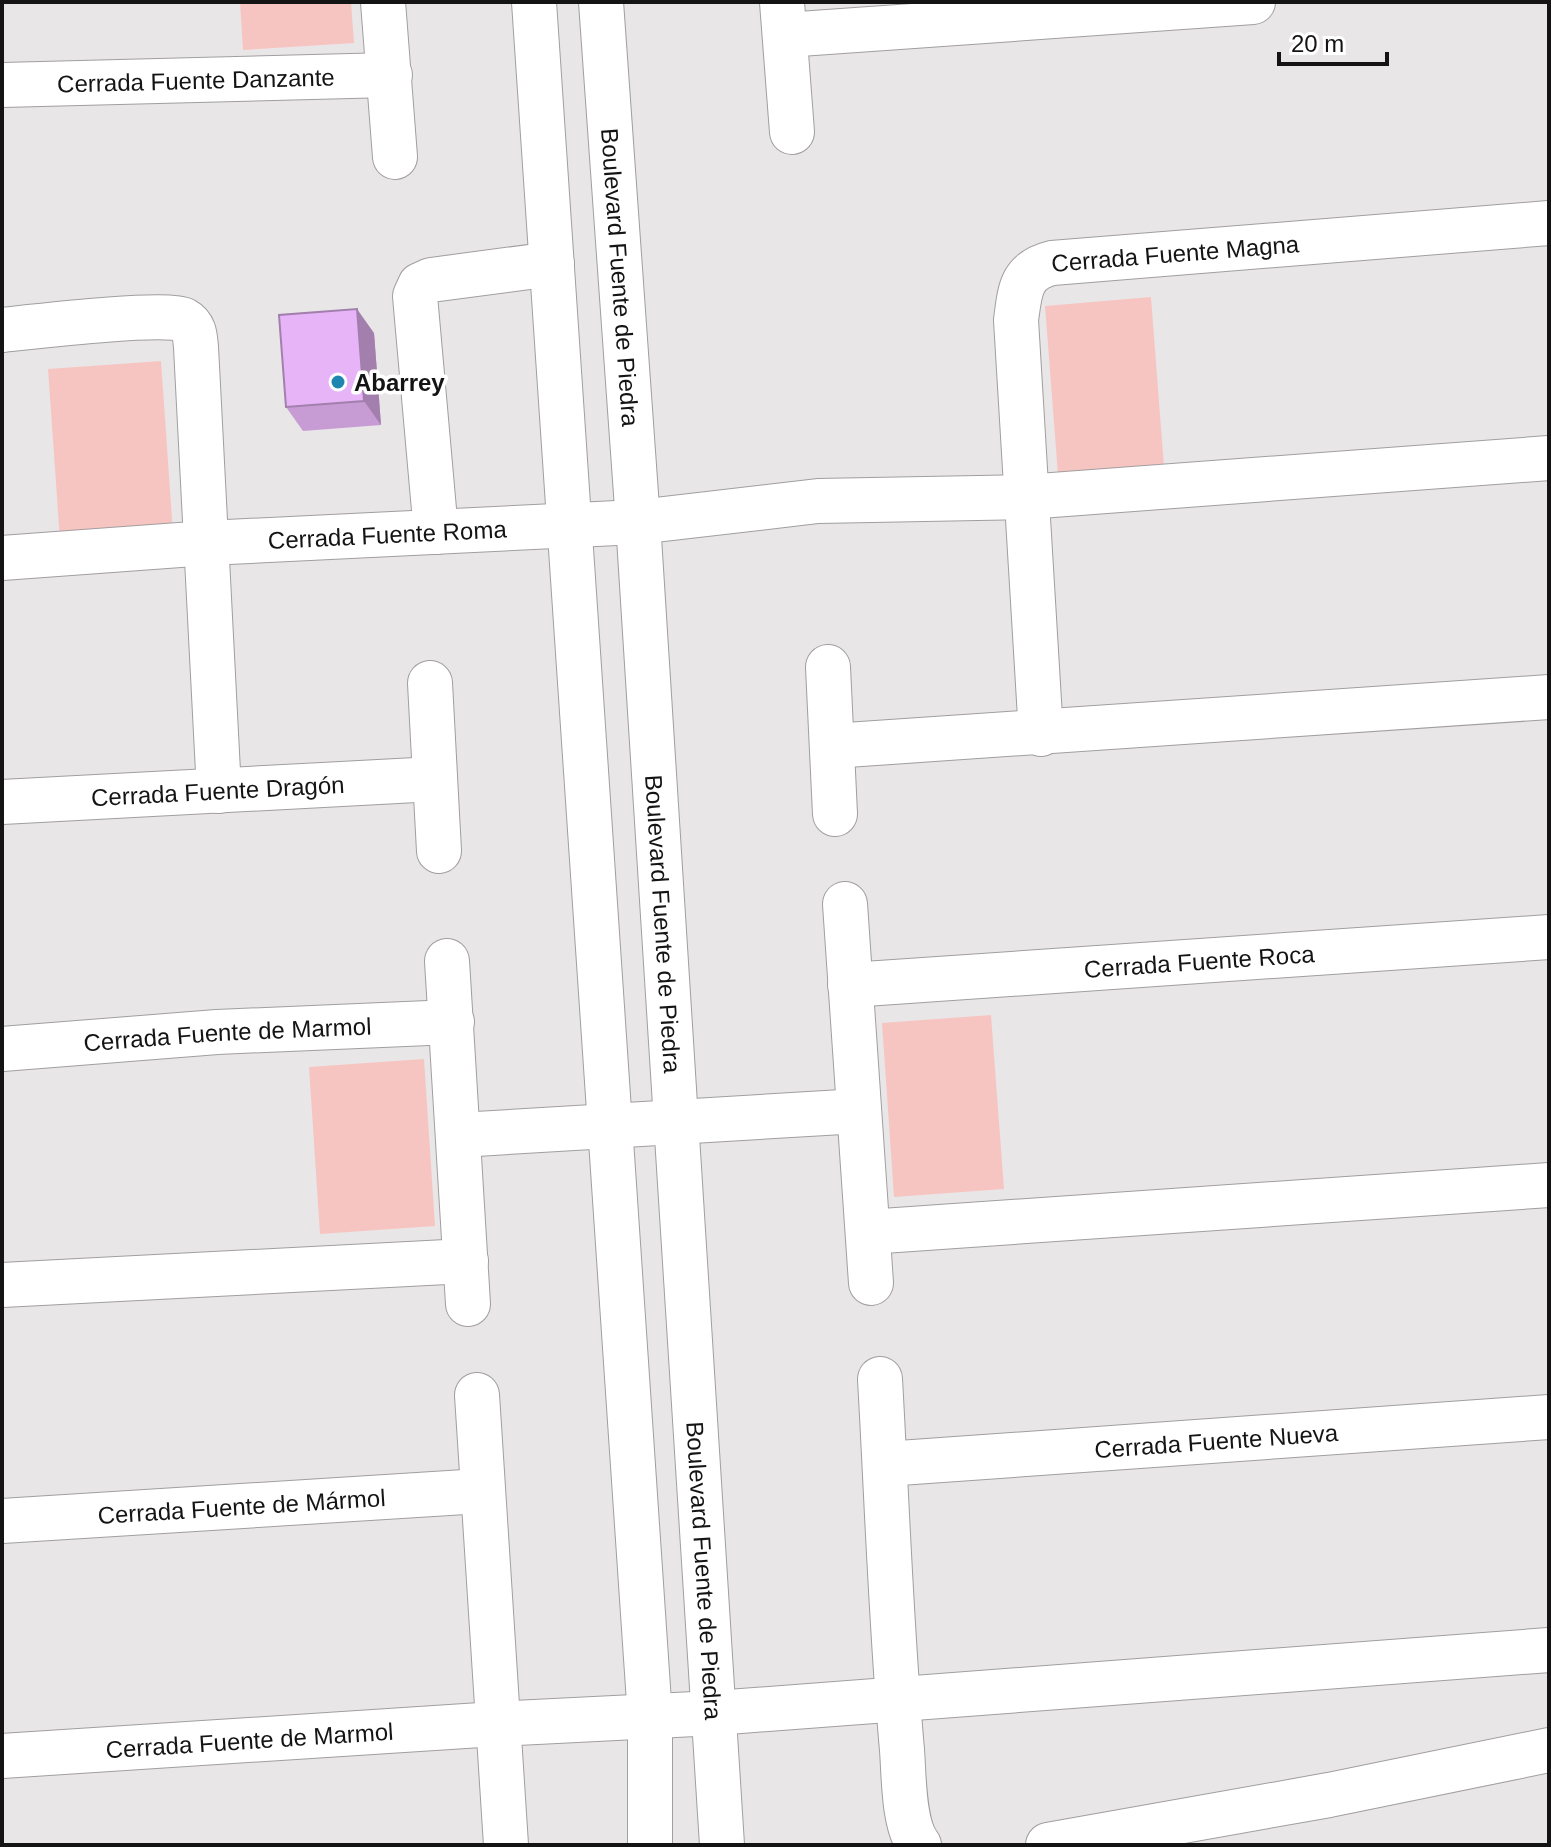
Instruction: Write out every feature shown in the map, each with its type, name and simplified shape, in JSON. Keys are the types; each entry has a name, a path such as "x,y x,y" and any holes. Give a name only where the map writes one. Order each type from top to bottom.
{"street":[{"path":"383,2 395,157"},
{"path":"534,2 650,1717 650,1845"},
{"name":"Boulevard Fuente de Piedra","path":"601,2 638,522 722,1845"},
{"path":"792,132 783,18 1253,2"},
{"name":"Cerrada Fuente Danzante","path":"2,85 390,75"},
{"name":"Cerrada Fuente Magna","path":"1041,734 1016,320 1020,293 1035,268 1068,262 1549,223"},
{"path":"436,532 415,296 420,285 431,280 552,264"},
{"path":"2,330 144,318 182,319 191,326 196,347 219,791"},
{"path":"638,522 818,501 1026,497 1549,458"},
{"name":"Cerrada Fuente Roma","path":"2,558 207,543 638,522"},
{"path":"828,667 835,814"},
{"path":"430,683 439,851"},
{"path":"832,746 1549,697"},
{"name":"Cerrada Fuente Dragón","path":"2,802 435,779"},
{"path":"845,904 871,1283"},
{"name":"Cerrada Fuente Roca","path":"850,985 1549,937"},
{"path":"447,961 468,1304"},
{"name":"Cerrada Fuente de Marmol","path":"2,1049 217,1032 452,1022"},
{"path":"459,1135 859,1111"},
{"path":"868,1232 1549,1185"},
{"path":"2,1285 466,1261"},
{"path":"880,1379 898,1698 909,1818 914,1839 919,1845"},
{"path":"477,1395 506,1845"},
{"name":"Cerrada Fuente Nueva","path":"885,1464 1549,1417"},
{"name":"Cerrada Fuente de Mármol","path":"2,1521 481,1491"},
{"path":"715,1713 1549,1650"},
{"name":"Cerrada Fuente de Marmol","path":"2,1756 715,1713"},
{"path":"1048,1845 1329,1795 1549,1750"}],"shaded area":[{"path":"240,2 351,2 354,43 243,50"},
{"path":"1151,297 1164,467 1058,475 1045,306"},
{"path":"161,361 173,533 60,540 48,369"},
{"path":"991,1015 1004,1189 894,1197 882,1023"},
{"path":"424,1059 435,1226 320,1234 309,1067"}],"building":[{"path":"357,309 364,401 286,407 279,315"}],"place":[{"name":"Abarrey","path":"338,382"}]}
